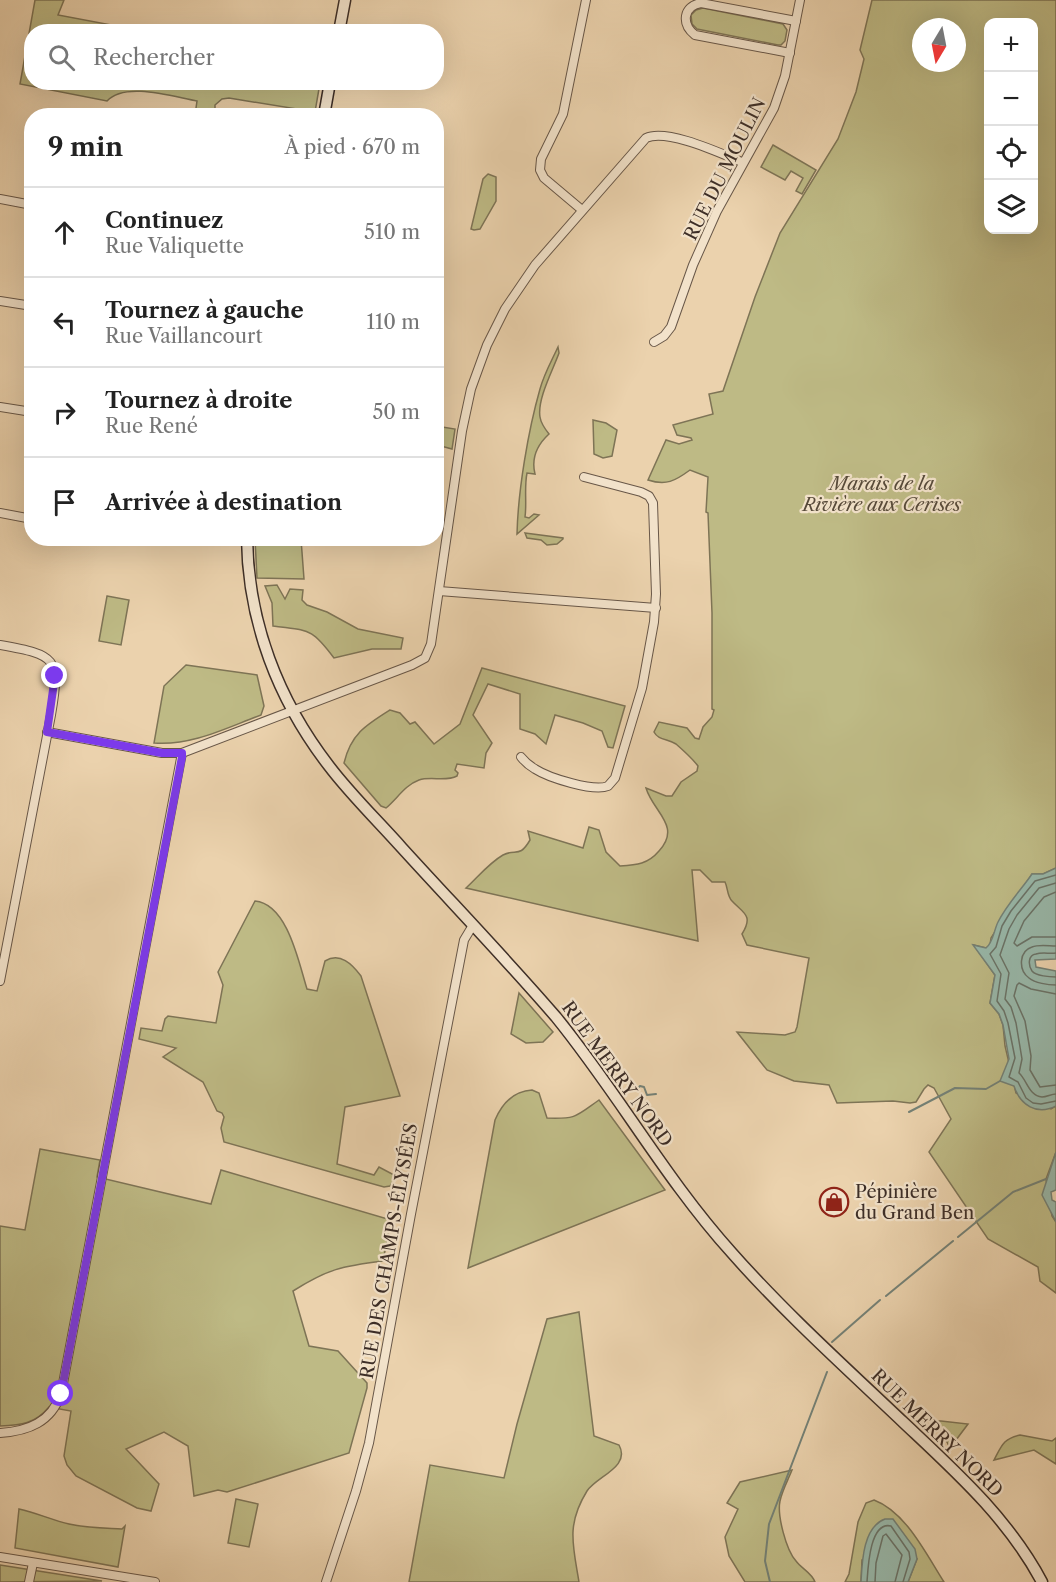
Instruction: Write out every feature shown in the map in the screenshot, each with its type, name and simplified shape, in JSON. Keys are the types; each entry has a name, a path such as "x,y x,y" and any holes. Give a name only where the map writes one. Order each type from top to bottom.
{"main road":[{"path":"340,24 345,0"},
{"path":"325,108 329,90"},
{"name":"RUE MERRY NORD","path":"248,546 250,582 260,632 277,681 292,711 316,749 343,784 572,1037 677,1186 732,1253 808,1332 986,1501 1018,1543 1042,1582"}],"street":[{"path":"582,210 544,178 539,166 563,114 586,0"},
{"name":"RUE DU MOULIN","path":"654,342 671,327 701,246 742,162 776,103 790,53 800,0"},
{"path":"790,53 695,35 687,27 685,17 692,6 701,3 795,21"},
{"path":"47,732 162,753 182,753 425,658 430,649 468,400 478,367 493,331 514,294 534,265 642,142 650,136 656,135 694,143 742,162"},
{"path":"0,199 24,204"},
{"path":"0,301 24,305"},
{"path":"0,407 24,411"},
{"path":"521,757 535,769 548,775 594,788 602,789 611,784 615,778 642,688 656,608 654,507 651,499 641,492 584,477"},
{"path":"0,513 24,518"},
{"path":"439,591 656,608"},
{"path":"0,645 37,652 46,657 53,666 55,683 0,981"},
{"path":"0,1433 25,1429 43,1421 56,1406 61,1394 182,753"},
{"name":"RUE DES CHAMPS-ÉLYSÉES","path":"326,1582 369,1443 464,940 473,925"},
{"path":"0,1557 155,1582"},
{"path":"30,1582 33,1563"}],"green space":[{"path":"35,0 64,0 58,15 106,24 31,24"},
{"name":"Marais de la Rivière aux Cerises","path":"872,0 1056,0 1056,868 1043,874 1032,874 991,938 990,945 986,948 974,945 995,975 990,1003 999,1014 1003,1025 1005,1046 1016,1093 1051,1109 1056,1106 1056,1152 1046,1179 1052,1216 1056,1222 1056,1293 1040,1281 1038,1267 988,1239 929,1152 951,1119 934,1088 928,1085 916,1102 910,1103 893,1101 837,1103 829,1085 794,1081 767,1070 737,1032 785,1035 795,1032 809,958 747,945 742,934 747,923 746,915 730,899 725,882 712,882 700,870 692,870 698,941 466,888 498,858 523,849 530,840 528,831 583,848 589,827 599,830 606,852 620,866 646,861 659,851 665,842 668,834 667,826 646,788 672,796 681,782 697,771 698,766 676,744 661,738 654,732 659,722 687,728 695,738 699,739 703,727 712,717 714,710 712,709 712,613 708,513 706,512 708,477 690,470 670,481 660,483 648,480 666,440 679,444 692,440 677,435 673,425 713,414 709,394 723,391 780,233 838,139 856,92 864,59 860,50"},
{"path":"703,8 783,24 787,30 785,41 778,45 697,29 692,24 691,15"},
{"path":"24,62 24,85 20,84"},
{"path":"51,90 319,90 316,108 290,108 229,98 222,99 215,105 215,108 196,108 197,101 137,91 115,95 107,101"},
{"path":"773,145 816,170 802,194 796,191 803,178 791,171 785,180 761,167"},
{"path":"488,174 496,177 496,201 480,229 474,230 471,229 483,179"},
{"path":"558,347 559,353 543,393 540,410 541,422 549,434 536,452 535,474 527,473 526,479 525,517 539,515 517,534 524,461 531,423 542,383"},
{"path":"593,420 606,423 617,430 612,456 603,458 594,454"},
{"path":"444,427 455,429 452,449 444,447"},
{"path":"525,533 563,539 557,544 547,545 541,540 527,538"},
{"path":"255,546 302,546 304,579 257,578"},
{"path":"277,585 285,599 290,589 303,590 302,600 307,605 327,612 358,629 403,638 401,649 372,649 334,658 320,641 308,632 273,626 272,603 265,586"},
{"path":"107,596 129,600 121,645 99,641"},
{"path":"186,665 257,675 264,706 261,715 195,739 154,743 164,686"},
{"path":"482,668 625,706 613,748 608,747 602,731 555,715 546,744 535,734 520,729 520,694 488,684 473,715 492,743 486,753 484,768 457,764 455,770 458,773 457,776 448,779 419,780 405,789 386,808 381,806 344,763 355,737 390,710 400,713 410,724 415,722 434,744 460,724"},
{"path":"255,901 276,912 284,924 296,951 307,989 317,991 325,961 330,959 345,961 361,976 400,1096 345,1107 337,1164 374,1175 379,1167 394,1175 390,1186 384,1187 224,1142 221,1128 224,1117 217,1111 203,1082 163,1057 176,1048 139,1039 141,1028 162,1031 168,1016 216,1023 223,985 218,972"},
{"path":"519,993 553,1032 543,1042 526,1043 511,1034"},
{"path":"532,1090 539,1093 547,1118 575,1116 599,1100 665,1190 468,1268 495,1120 509,1099 519,1093"},
{"path":"40,1149 100,1160 97,1177 211,1204 221,1170 391,1220 383,1261 336,1270 293,1291 309,1346 338,1351 367,1383 349,1453 227,1492 218,1490 194,1496 188,1446 164,1432 126,1449 159,1484 151,1511 137,1508 76,1476 67,1465 64,1456 71,1411 49,1407 33,1420 0,1426 0,1226 25,1230"},
{"path":"579,1312 594,1436 619,1445 621,1453 617,1465 587,1491 576,1514 573,1535 579,1582 409,1582 430,1465 504,1478 547,1319"},
{"path":"939,1421 968,1424 950,1448 938,1424"},
{"path":"1020,1435 1052,1441 1056,1438 1056,1464 1034,1450 994,1460 1004,1443"},
{"path":"792,1470 780,1501 781,1523 792,1556 815,1582 745,1582 729,1556 725,1537 738,1509 727,1503 740,1482"},
{"path":"236,1499 258,1504 249,1547 228,1543"},
{"path":"874,1500 896,1514 905,1524 944,1582 908,1582 917,1559 862,1560 861,1582 845,1582 849,1574 858,1522 866,1503"},
{"path":"19,1509 76,1525 122,1529 125,1526 118,1567 15,1548"},
{"path":"0,1565 102,1581 0,1582"}],"water":[{"path":"1056,868 1056,959 1035,960 1036,967 1056,971 1056,1106 1042,1110 1030,1107 1020,1099 1014,1086 1000,1081 1009,1059 1003,1025 999,1014 990,1003 995,975 973,945 986,948 988,946 1002,915 1032,874 1043,874"},
{"path":"1056,1152 1056,1190 1051,1192 1052,1200 1056,1202 1056,1222 1042,1195"},
{"path":"885,1519 893,1519 915,1549 917,1559 908,1582 861,1582 863,1555 868,1537 872,1529"}],"waterway":[{"path":"909,1112 955,1088 986,1089 1000,1081"},
{"path":"638,1088 644,1087 647,1095 656,1094"},
{"path":"958,1237 1013,1192 1046,1179"},
{"path":"886,1296 953,1241"},
{"path":"832,1342 880,1300"},
{"path":"770,1582 765,1561 769,1524 827,1372"}],"place":[{"name":"Pépinière du Grand Ben","path":"834,1202"}],"route":[{"path":"55,676 53,704 47,732 162,753 182,753 61,1394"}]}
